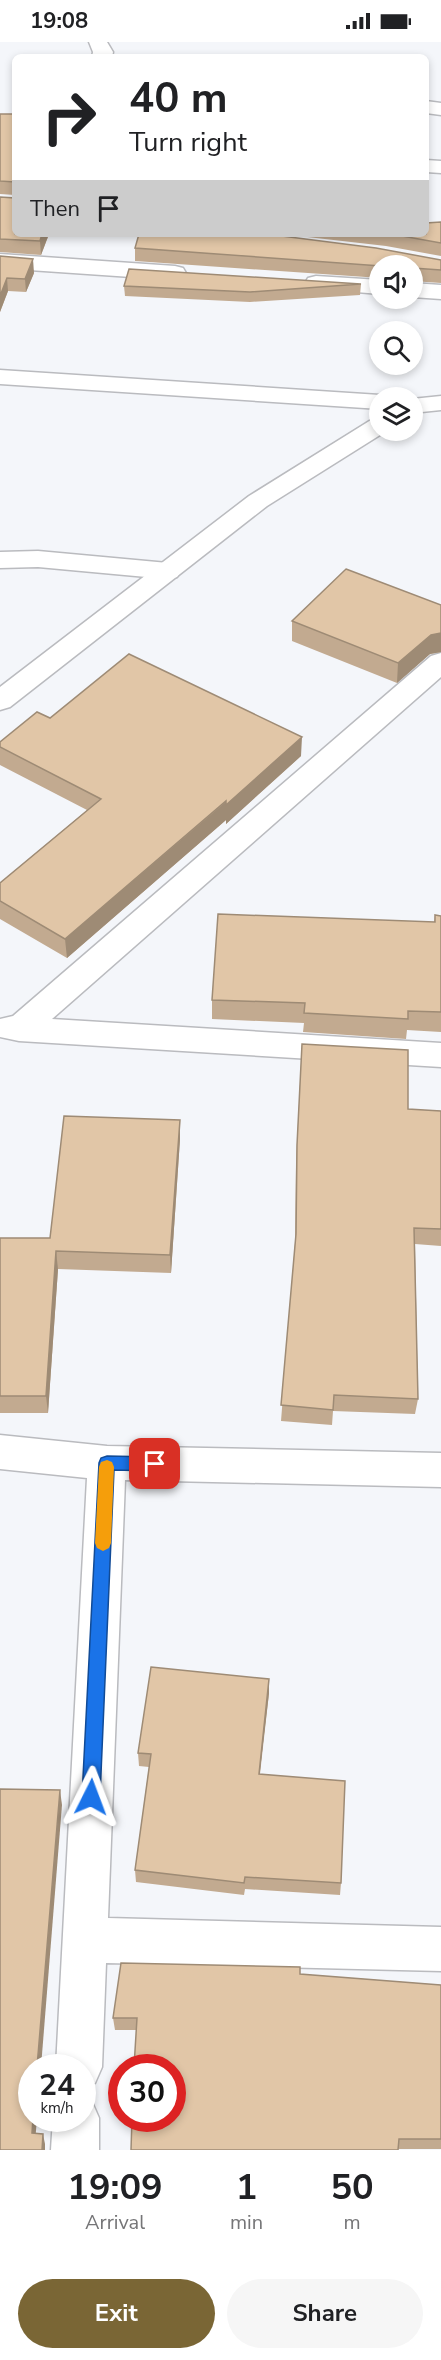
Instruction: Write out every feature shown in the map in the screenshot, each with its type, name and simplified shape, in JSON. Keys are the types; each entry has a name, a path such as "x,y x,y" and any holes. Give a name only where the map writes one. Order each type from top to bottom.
{"street":[{"path":"0,261 202,275"},
{"path":"297,282 369,286"},
{"path":"423,291 441,292"},
{"path":"0,376 369,401"},
{"path":"423,404 441,403"},
{"path":"0,701 258,501 369,432"},
{"path":"0,560 38,559 168,571"},
{"path":"9,1028 441,662"},
{"path":"9,1028 441,1055"},
{"path":"0,1452 107,1463 441,1470"},
{"path":"79,2054 107,1463"},
{"path":"84,1940 441,1949"},
{"path":"75,2150 76,2132"}],"building":[{"path":"0,114 12,114 12,182 0,181"},
{"path":"0,197 12,198 12,237 41,237 40,241 0,239"},
{"path":"441,222 441,243 408,237 429,237 429,223"},
{"path":"138,237 290,237 414,255 369,255 369,265 135,248"},
{"path":"0,256 33,259 25,279 7,278 0,296"},
{"path":"423,257 441,260 441,270 423,269"},
{"path":"129,269 361,284 250,292 124,286"},
{"path":"346,569 441,605 441,633 431,635 398,663 292,621"},
{"path":"129,654 302,737 226,805 226,801 65,939 0,901 0,883 101,799 0,747 0,742 37,712 50,718"},
{"path":"218,914 435,922 435,915 441,916 441,1012 408,1011 408,1019 304,1013 305,1003 212,1000"},
{"path":"302,1044 408,1050 408,1109 441,1111 441,1229 414,1228 418,1399 334,1395 333,1410 281,1405 296,1234 297,1145"},
{"path":"64,1116 180,1120 170,1255 56,1251 46,1396 0,1396 0,1238 50,1238"},
{"path":"151,1667 269,1679 259,1774 345,1781 341,1883 245,1877 244,1883 135,1870 151,1754 138,1753"},
{"path":"0,1789 60,1790 38,2054 18,2054 18,2132 43,2134 42,2150 0,2150"},
{"path":"121,1963 300,1967 300,1974 441,1985 441,2139 399,2139 398,2150 131,2150 132,2132 186,2132 186,2054 135,2054 137,2018 113,2018"}],"slow traffic":[{"path":"103,1543 107,1467"}],"route":[{"path":"91,1797 107,1463 155,1464"}]}
